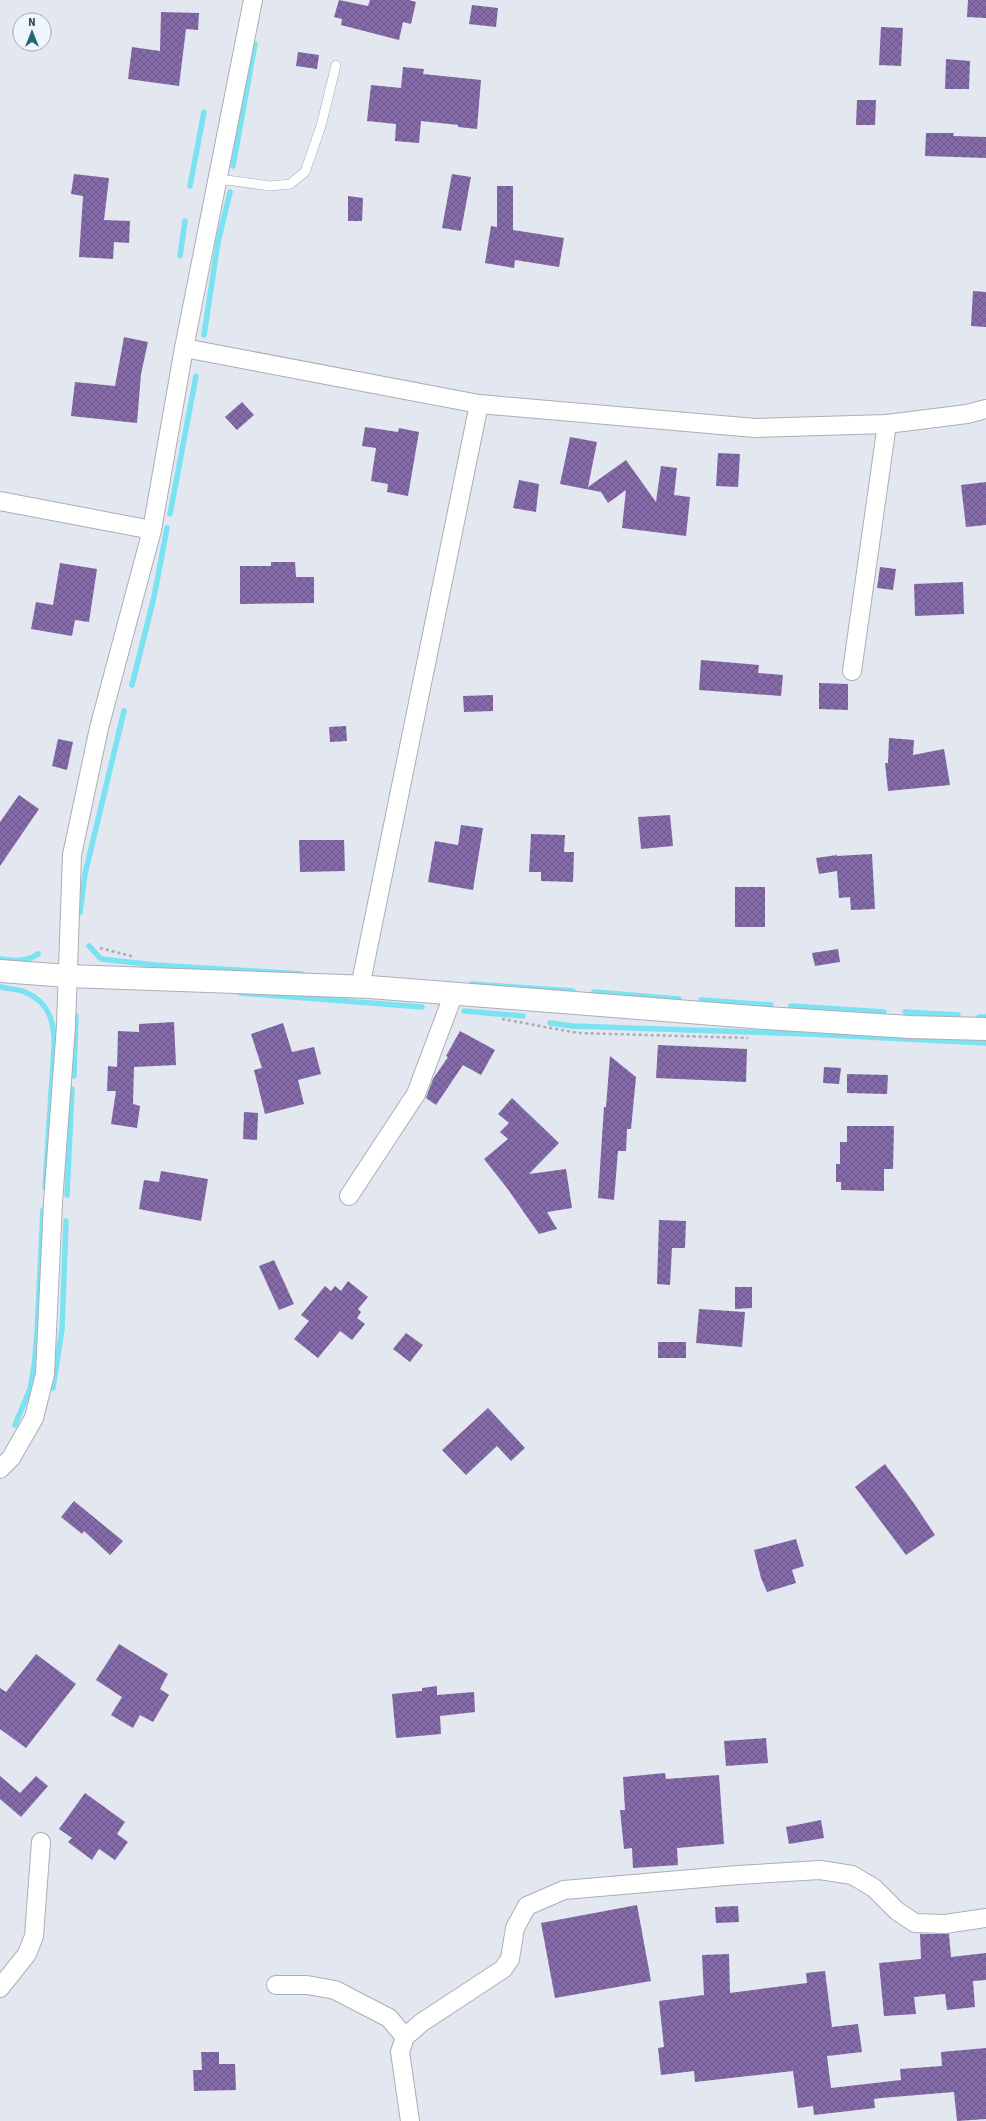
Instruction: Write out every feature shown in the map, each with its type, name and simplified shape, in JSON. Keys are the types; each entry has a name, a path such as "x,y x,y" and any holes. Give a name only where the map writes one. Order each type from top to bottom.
{"street":[{"path":"0,1469 11,1458 34,1418 45,1374 53,1202 68,976 72,856 99,728 152,530 184,348 219,179 253,0"},
{"path":"184,348 479,404 755,428 887,424 967,414 986,409"},
{"path":"360,987 479,404"},
{"path":"852,671 887,424"},
{"path":"0,500 152,530"},
{"path":"0,971 68,976 360,987 766,1018 910,1027 986,1029"},
{"path":"348,1196 416,1094 454,993"},
{"path":"0,1988 27,1954 34,1936 41,1842"},
{"path":"410,2121 400,2052 405,2037 421,2023 503,1970 510,1959 515,1928 527,1906 564,1890 738,1874 820,1870 852,1874 874,1888 897,1911 915,1923 946,1924 986,1918"},
{"path":"276,1985 307,1985 335,1990 389,2018 405,2037"}],"lane":[{"path":"219,179 270,186 290,184 305,172 321,126 336,65"}],"building":[{"path":"339,0 368,6 370,0 409,0 416,2 411,24 403,22 399,40 341,25 342,19 334,17"},
{"path":"968,0 986,0 986,18 967,17"},
{"path":"472,5 498,8 496,27 469,24"},
{"path":"161,12 199,13 198,30 186,29 179,86 128,79 132,47 160,51"},
{"path":"881,27 903,28 901,66 879,65"},
{"path":"298,52 319,55 317,69 296,66"},
{"path":"946,59 970,61 969,89 945,89"},
{"path":"403,67 424,69 423,74 481,80 477,129 458,127 458,125 421,121 419,143 395,141 396,124 367,121 371,85 401,88"},
{"path":"857,100 876,100 875,125 856,125"},
{"path":"926,133 954,133 953,136 986,137 986,158 925,156"},
{"path":"74,174 109,178 104,220 130,221 129,243 114,242 113,259 79,257 83,196 71,194"},
{"path":"452,174 471,177 461,231 442,228"},
{"path":"497,186 513,186 513,230 564,238 559,267 515,260 514,268 485,263 491,226 497,227"},
{"path":"348,196 363,198 362,221 348,221"},
{"path":"973,291 986,292 986,327 971,326"},
{"path":"124,337 148,342 141,374 137,423 71,416 75,382 115,386"},
{"path":"242,402 254,415 237,430 225,417"},
{"path":"365,427 398,432 399,428 419,432 408,496 387,492 388,484 371,481 376,448 362,446"},
{"path":"570,437 597,442 588,487 626,460 656,502 661,466 677,468 674,495 690,497 686,536 622,528 626,490 608,503 601,492 560,484"},
{"path":"718,453 740,454 738,487 716,486"},
{"path":"519,480 539,484 536,512 513,508"},
{"path":"986,482 986,525 966,527 961,485"},
{"path":"271,562 295,562 296,577 314,577 314,603 240,604 240,566 271,566"},
{"path":"60,563 97,569 89,622 75,620 72,636 31,629 36,602 53,605"},
{"path":"880,567 896,569 893,590 877,588"},
{"path":"963,582 964,614 915,616 914,584"},
{"path":"701,660 759,665 758,673 783,675 781,696 699,690"},
{"path":"819,683 848,684 848,710 819,709"},
{"path":"493,695 493,711 464,712 463,696"},
{"path":"346,726 347,741 330,742 329,727"},
{"path":"889,738 914,740 913,755 944,749 950,785 888,791 885,763 888,763"},
{"path":"58,739 73,742 67,770 52,766"},
{"path":"19,795 39,809 0,866 0,822"},
{"path":"670,815 673,846 641,849 638,817"},
{"path":"461,825 483,828 473,890 428,882 435,841 458,845"},
{"path":"531,834 565,835 564,852 574,852 573,882 541,881 541,872 529,872"},
{"path":"299,840 344,840 345,871 300,872"},
{"path":"872,854 875,909 851,910 850,897 839,898 837,871 819,874 816,858 837,855"},
{"path":"735,887 765,887 765,927 735,927"},
{"path":"838,949 840,962 815,966 812,953"},
{"path":"174,1022 176,1065 134,1067 133,1104 140,1106 137,1128 111,1124 116,1091 107,1091 108,1066 117,1067 118,1031 139,1032 139,1024"},
{"path":"283,1023 292,1052 314,1047 321,1074 298,1080 304,1104 265,1114 254,1070 262,1068 251,1034"},
{"path":"460,1031 495,1050 481,1075 463,1065 436,1105 426,1098 433,1079 448,1057 446,1056"},
{"path":"658,1045 747,1049 746,1082 656,1078"},
{"path":"610,1056 636,1077 631,1129 627,1129 626,1151 618,1151 614,1200 598,1198 604,1107 606,1107"},
{"path":"824,1067 841,1068 839,1084 823,1083"},
{"path":"847,1074 888,1075 887,1094 847,1093"},
{"path":"512,1098 559,1143 529,1174 566,1169 572,1208 547,1212 557,1229 539,1234 507,1188 484,1159 508,1139 500,1132 509,1123 498,1114"},
{"path":"244,1112 258,1113 257,1140 243,1139"},
{"path":"847,1126 894,1126 893,1169 884,1169 884,1191 841,1190 841,1182 836,1182 836,1164 840,1164 840,1142 847,1142"},
{"path":"161,1171 208,1179 201,1221 139,1209 144,1180 159,1182"},
{"path":"659,1220 686,1221 685,1248 672,1248 670,1285 657,1284"},
{"path":"274,1260 294,1304 279,1310 259,1266"},
{"path":"348,1281 368,1297 358,1309 361,1312 357,1318 365,1324 352,1340 340,1331 318,1358 294,1339 309,1321 301,1315 325,1286 331,1291 335,1286 341,1291"},
{"path":"735,1287 752,1287 752,1308 735,1309"},
{"path":"699,1309 745,1312 742,1347 696,1343"},
{"path":"406,1333 423,1345 410,1362 393,1349"},
{"path":"658,1342 686,1342 686,1358 658,1358"},
{"path":"488,1408 525,1448 511,1461 497,1446 466,1475 442,1450"},
{"path":"885,1464 935,1535 906,1555 855,1487"},
{"path":"74,1501 123,1541 110,1555 84,1531 82,1534 61,1517"},
{"path":"796,1539 804,1566 792,1570 796,1583 767,1592 761,1578 754,1550"},
{"path":"119,1644 168,1674 160,1689 169,1695 153,1722 140,1715 133,1728 111,1715 122,1697 96,1680"},
{"path":"36,1654 76,1684 26,1748 0,1729 0,1688 6,1692"},
{"path":"437,1686 437,1695 474,1692 475,1712 440,1716 441,1734 396,1738 392,1694 422,1691 422,1688"},
{"path":"766,1738 768,1763 726,1766 724,1741"},
{"path":"665,1773 666,1779 719,1775 724,1844 677,1848 678,1865 633,1868 632,1848 624,1849 620,1810 625,1810 623,1777"},
{"path":"0,1776 20,1793 36,1776 48,1786 21,1817 0,1799"},
{"path":"85,1793 125,1822 117,1834 128,1842 115,1860 99,1849 92,1860 68,1842 72,1838 59,1829"},
{"path":"821,1820 824,1838 789,1844 786,1827"},
{"path":"637,1905 651,1981 555,1998 541,1923"},
{"path":"738,1906 739,1922 716,1923 715,1907"},
{"path":"920,1934 949,1934 951,1957 986,1953 986,1980 973,1981 975,2007 947,2010 945,1994 914,1997 916,2014 884,2016 879,1963 921,1959"},
{"path":"729,1954 730,1993 807,1983 806,1973 825,1971 832,2027 858,2024 862,2052 827,2056 831,2088 901,2080 900,2069 942,2066 941,2052 986,2048 986,2119 957,2121 954,2092 874,2099 875,2108 814,2115 813,2106 798,2108 793,2071 695,2082 694,2071 661,2075 658,2048 664,2047 659,2001 704,1995 702,1955"},
{"path":"201,2052 219,2052 219,2064 235,2064 236,2090 194,2091 193,2070 202,2070"}],"waterway":[{"path":"233,166 255,44"},
{"path":"190,186 204,112"},
{"path":"204,335 218,242 230,192"},
{"path":"180,256 185,221"},
{"path":"170,514 196,376"},
{"path":"132,685 154,597 167,528"},
{"path":"80,913 85,874 124,711"},
{"path":"89,946 101,959 155,965 302,974"},
{"path":"0,959 25,960 38,954"},
{"path":"472,984 573,991"},
{"path":"0,987 21,991 35,997 46,1008 52,1022 54,1047 45,1188"},
{"path":"594,992 679,999"},
{"path":"240,993 422,1007"},
{"path":"701,1000 771,1005"},
{"path":"791,1006 884,1012"},
{"path":"464,1011 523,1016"},
{"path":"905,1012 958,1015"},
{"path":"74,1076 76,1016"},
{"path":"979,1017 986,1017"},
{"path":"550,1023 572,1026 808,1034 986,1043"},
{"path":"67,1195 72,1089"},
{"path":"15,1425 30,1389 34,1367 43,1210"},
{"path":"53,1388 62,1329 66,1221"}]}
